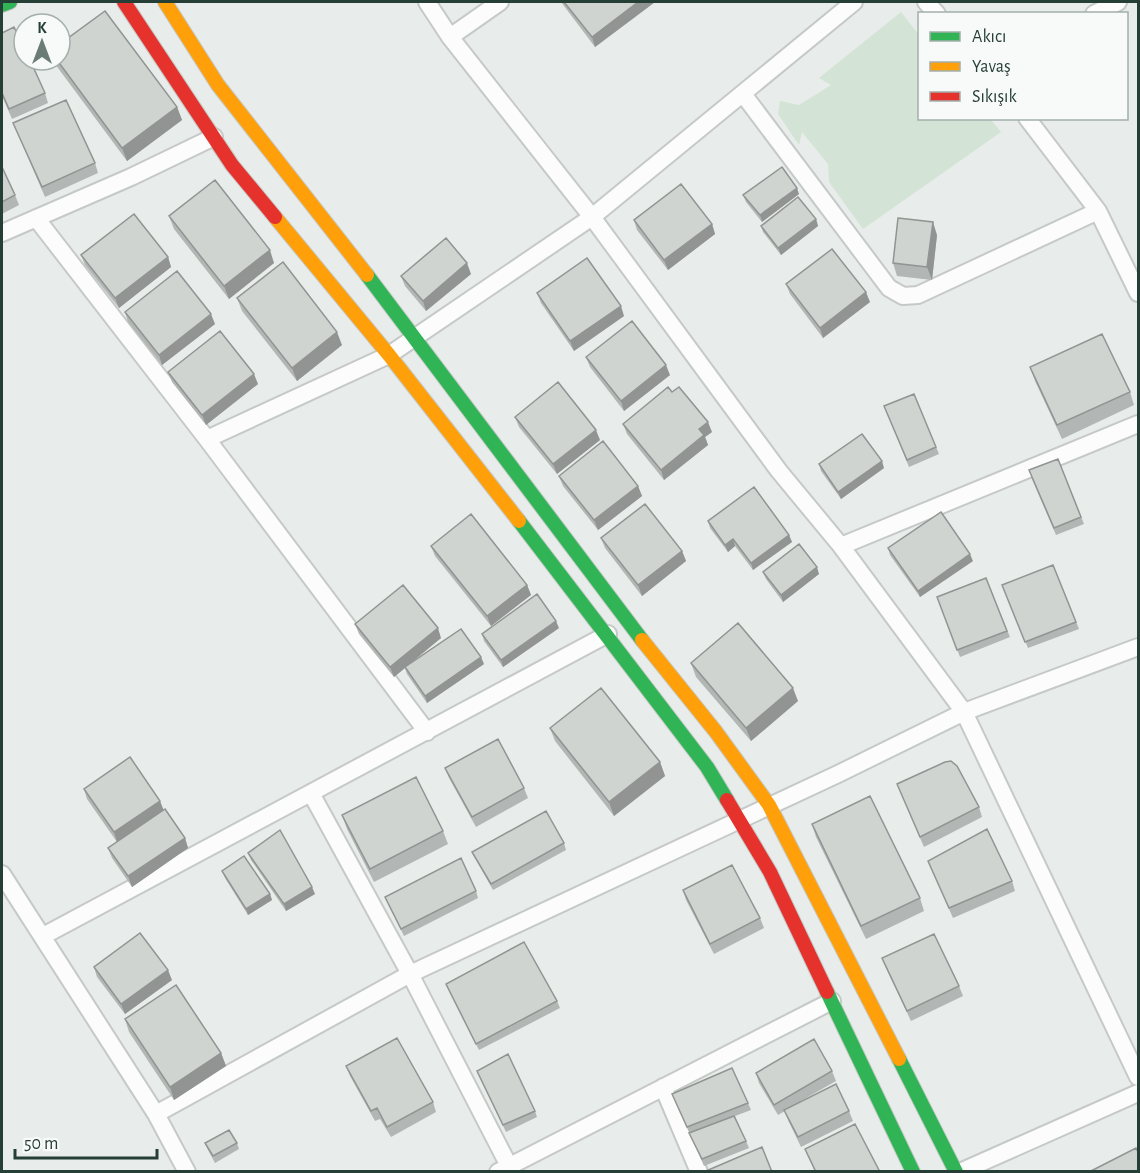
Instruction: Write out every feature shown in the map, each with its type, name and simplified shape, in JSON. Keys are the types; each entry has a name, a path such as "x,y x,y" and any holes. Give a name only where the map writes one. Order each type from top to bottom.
{"street":[{"path":"2,5 10,2"},
{"path":"124,2 232,165 389,355 608,634 707,767 770,872 913,1172"},
{"path":"165,2 218,85 416,337 626,620 716,732 769,805 958,1172 1138,1093"},
{"path":"427,2 450,37 592,217 779,471 841,546 964,712 1138,1077"},
{"path":"450,37 500,2"},
{"path":"207,439 389,355 416,337 592,217 854,2"},
{"path":"1098,12 1118,2"},
{"path":"743,94 889,288 903,296 918,295 1098,211"},
{"path":"1029,120 1098,211 1138,292"},
{"path":"2,233 214,137"},
{"path":"36,218 207,439 427,732"},
{"path":"841,546 1138,424"},
{"path":"43,936 312,795 608,634"},
{"path":"156,1114 410,974 739,821 964,712 1138,647"},
{"path":"312,795 410,974 504,1169 832,1001"},
{"path":"2,874 156,1114 187,1172"},
{"path":"663,1087 699,1172"}],"green space":[{"path":"901,12 918,34 918,120 991,120 1001,132 863,229 829,182 828,164 802,132 799,145 778,114 780,101 799,105 831,85 819,78"}],"building":[{"path":"564,2 638,2 592,37"},
{"path":"105,11 177,107 122,148 66,72 72,72 72,35"},
{"path":"12,28 12,72 35,72 45,93 9,109 2,93 2,33"},
{"path":"66,100 95,163 42,187 13,123"},
{"path":"2,167 15,195 2,202"},
{"path":"782,167 797,188 760,215 743,195"},
{"path":"215,180 270,250 224,286 169,216"},
{"path":"681,184 712,224 664,260 634,220"},
{"path":"798,197 816,219 778,248 761,226"},
{"path":"134,214 168,257 115,298 81,255"},
{"path":"898,218 933,222 927,267 893,263"},
{"path":"446,238 467,263 423,301 401,276"},
{"path":"832,249 866,292 820,328 786,284"},
{"path":"587,258 621,306 570,341 537,293"},
{"path":"283,262 337,332 292,368 237,298"},
{"path":"177,271 211,314 159,355 125,312"},
{"path":"632,321 666,365 621,401 586,357"},
{"path":"220,331 254,374 202,415 168,372"},
{"path":"1102,334 1130,392 1057,425 1030,367"},
{"path":"558,382 596,430 553,464 515,417"},
{"path":"668,387 672,392 679,387 708,422 699,429 704,435 661,470 623,424"},
{"path":"914,394 936,447 907,460 884,406"},
{"path":"862,434 882,461 838,492 819,464"},
{"path":"603,441 638,486 594,520 559,476"},
{"path":"1058,459 1081,517 1054,528 1029,470"},
{"path":"754,487 789,535 751,563 733,539 725,545 708,521"},
{"path":"645,504 682,551 638,585 601,538"},
{"path":"941,512 970,554 918,591 888,548"},
{"path":"471,514 527,585 487,616 431,546"},
{"path":"799,544 817,567 781,595 763,572"},
{"path":"1053,565 1076,622 1025,642 1002,585"},
{"path":"986,578 1007,631 957,650 937,597"},
{"path":"403,585 438,628 390,667 355,624"},
{"path":"537,594 556,621 501,660 482,634"},
{"path":"738,623 793,688 746,728 691,663"},
{"path":"461,629 481,657 425,696 405,667"},
{"path":"601,688 660,762 609,802 550,728"},
{"path":"498,739 524,788 472,817 445,768"},
{"path":"130,757 160,801 114,832 84,789"},
{"path":"951,761 957,766 979,807 920,837 897,784"},
{"path":"416,777 443,831 370,869 342,815"},
{"path":"870,796 920,898 861,926 812,824"},
{"path":"165,809 185,838 128,876 108,848"},
{"path":"546,811 564,843 491,884 472,852"},
{"path":"987,829 1012,881 949,908 928,861"},
{"path":"280,830 312,887 284,904 248,853"},
{"path":"244,856 270,894 246,909 222,871"},
{"path":"461,858 476,891 401,929 385,897"},
{"path":"732,865 760,918 710,944 683,890"},
{"path":"140,933 168,970 121,1004 94,967"},
{"path":"934,934 959,986 907,1011 882,958"},
{"path":"524,942 557,1001 476,1044 446,984"},
{"path":"176,985 221,1053 170,1087 125,1019"},
{"path":"397,1038 433,1102 387,1127 377,1108 371,1111 346,1066"},
{"path":"814,1039 832,1071 774,1105 756,1073"},
{"path":"508,1054 535,1111 503,1125 477,1071"},
{"path":"732,1068 748,1103 687,1127 672,1094"},
{"path":"836,1084 849,1111 798,1137 784,1110"},
{"path":"734,1116 746,1141 702,1159 689,1133"},
{"path":"855,1124 880,1172 816,1172 805,1149"},
{"path":"229,1130 237,1143 213,1156 205,1143"},
{"path":"762,1147 772,1172 706,1171"},
{"path":"1136,1148 1138,1172 1089,1172"}],"traffic: fast":[{"path":"2,5 10,2"},
{"path":"367,275 642,640"},
{"path":"519,521 707,767 727,800"},
{"path":"827,992 913,1172"},
{"path":"899,1059 956,1172"}],"traffic: slow":[{"path":"165,2 218,85 367,275"},
{"path":"275,217 389,355 519,521"},
{"path":"642,640 716,732 769,805 899,1059"}],"traffic: jam":[{"path":"124,2 232,165 275,217"},
{"path":"727,800 770,872 827,992"}]}
